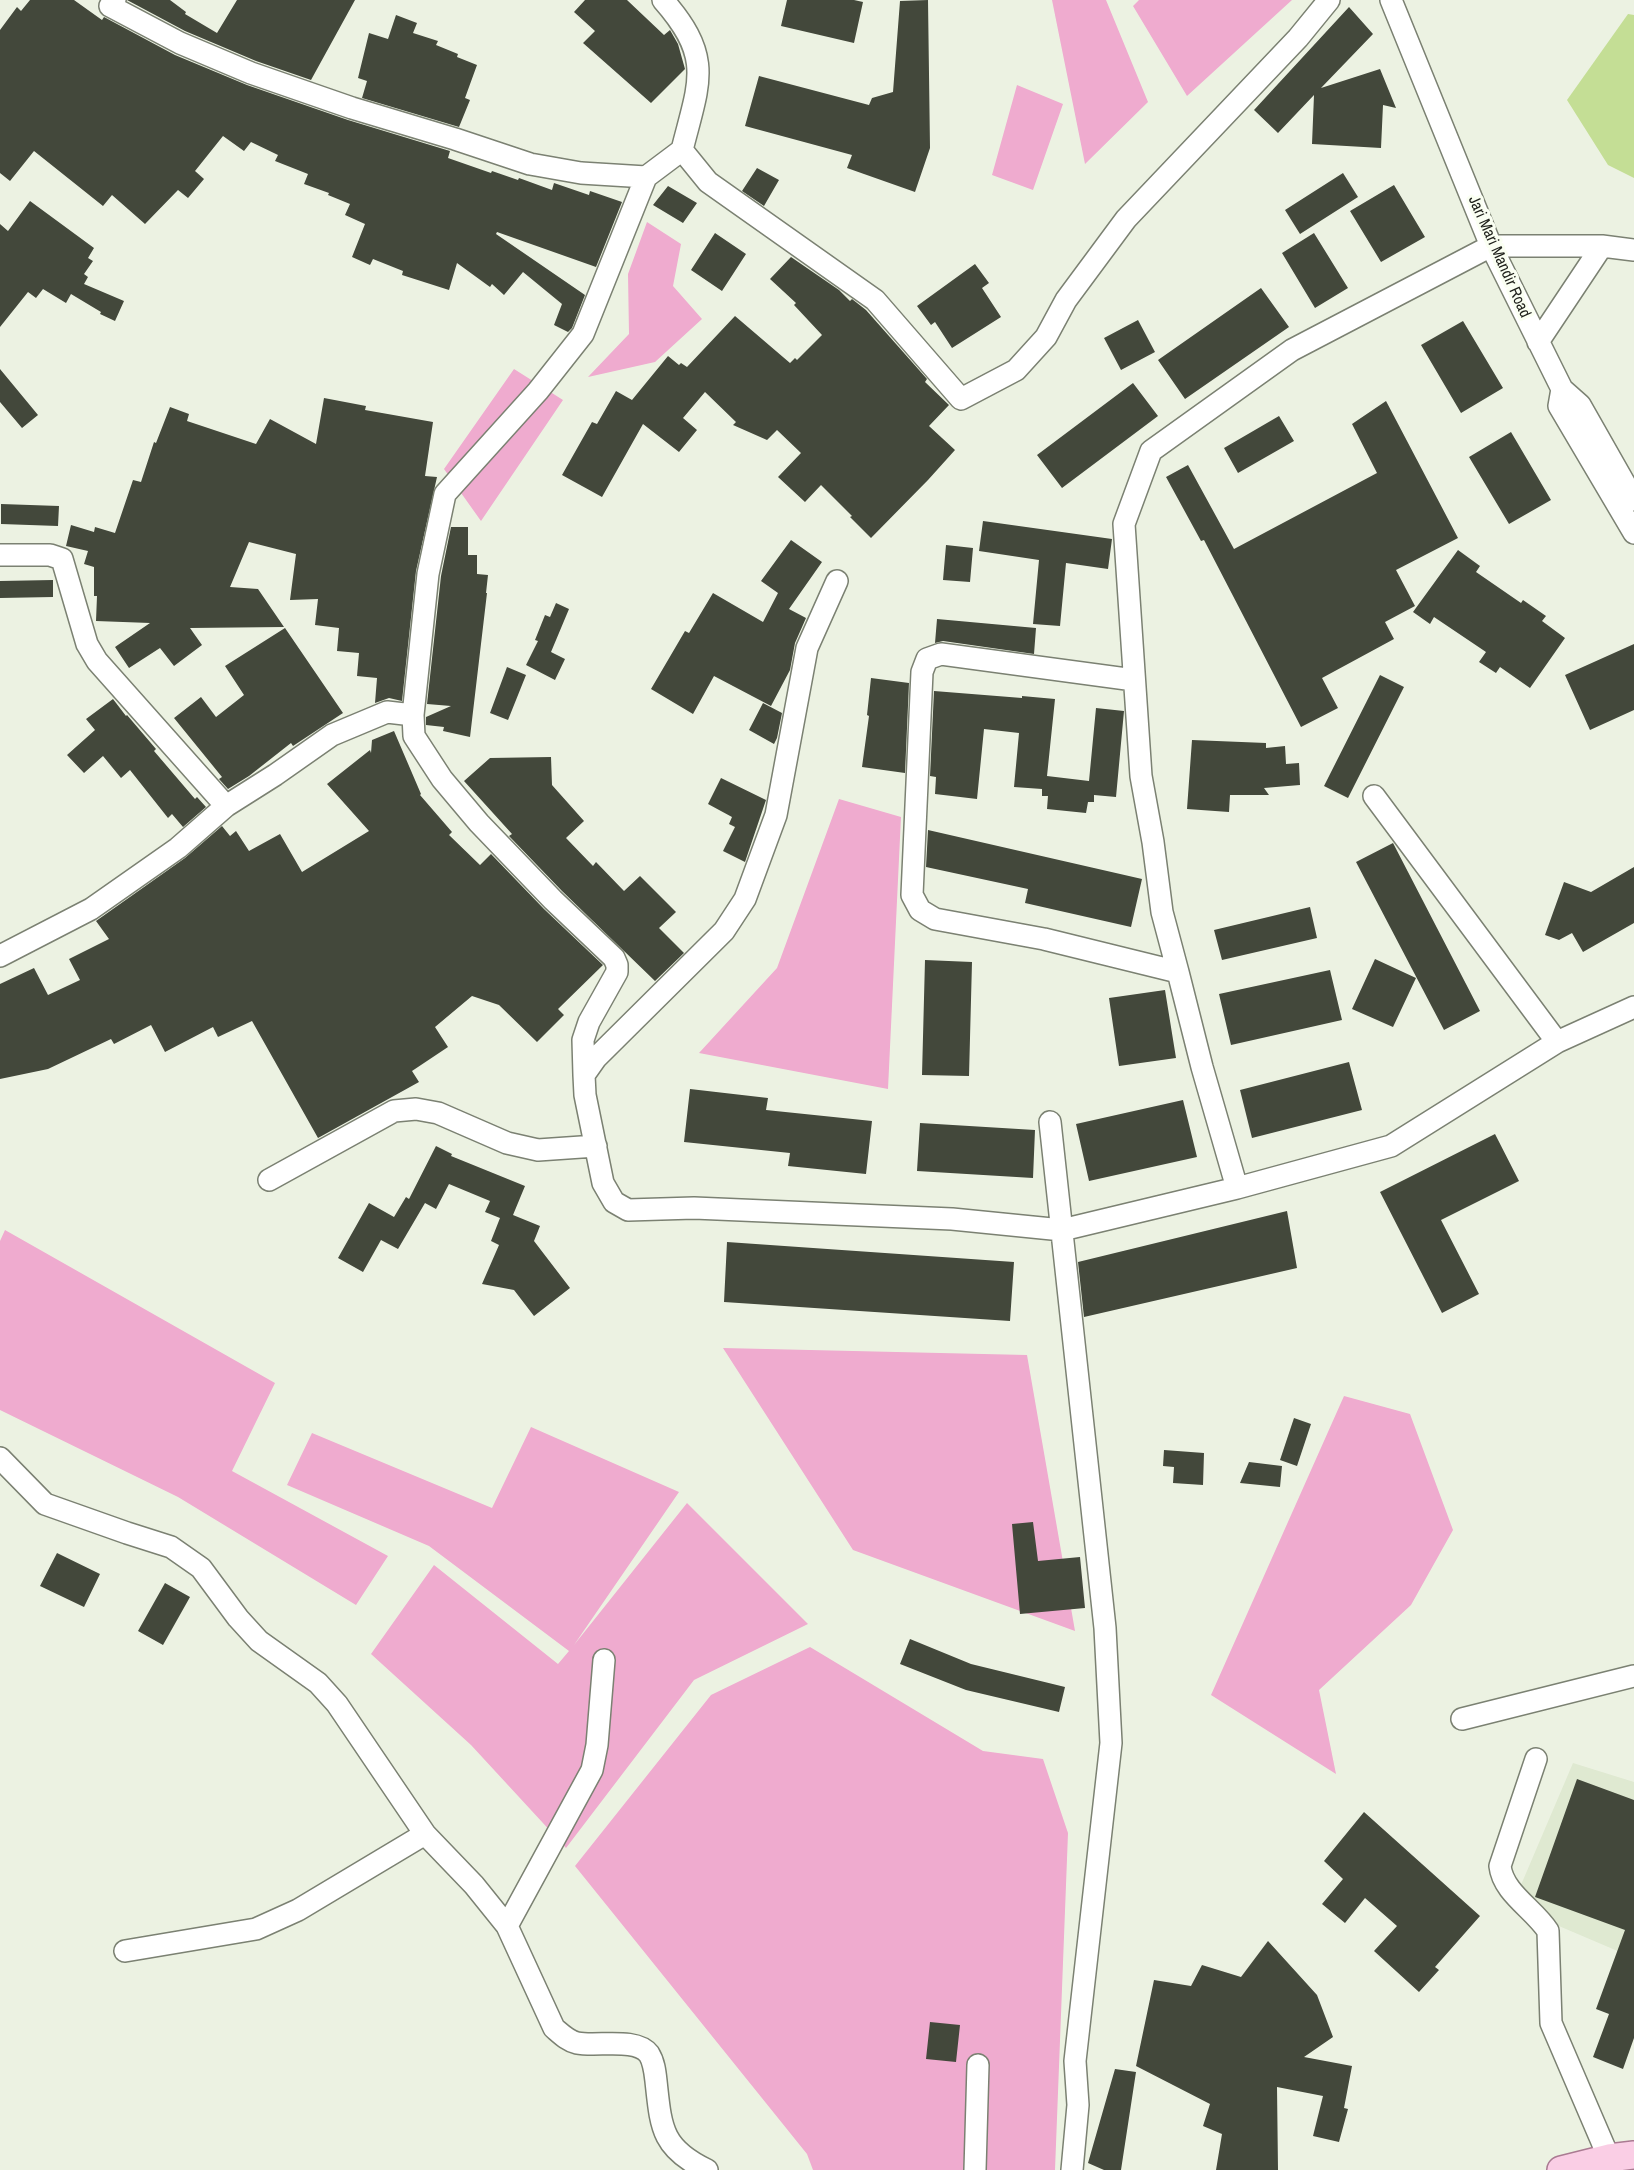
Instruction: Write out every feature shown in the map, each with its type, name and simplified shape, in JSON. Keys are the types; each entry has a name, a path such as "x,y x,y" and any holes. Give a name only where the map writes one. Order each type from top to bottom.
{"main road":[{"path":"1561,2170 1621,2156"}],"street":[{"path":"663,0 679,18 694,45 699,63 698,86 682,150 646,177 583,334 538,391 445,494 428,574 413,715 414,736 442,779 480,823 553,900 614,958 617,964 617,972 589,1022 583,1040 585,1095 603,1183 614,1202 628,1210 694,1208 952,1219 1062,1230 1237,1188 1391,1146 1557,1042 1634,1007"},
{"path":"682,150 708,182 875,300 961,399 1016,370 1046,337 1066,300 1126,219 1298,38 1329,0"},
{"name":"Jari Mari Mandir Road","path":"1391,0 1491,246 1562,389 1580,405 1634,500"},
{"path":"108,2 180,43 251,74 352,108 530,164 581,173 646,177"},
{"path":"1237,1188 1202,1067 1162,912 1141,776 1124,524 1151,451 1292,350 1491,246 1602,246 1634,250"},
{"path":"1538,342 1602,246"},
{"path":"1562,389 1559,406 1634,533"},
{"path":"0,555 50,555 62,560 87,644 97,661 226,806"},
{"path":"585,1075 596,1058 724,931 745,899 776,815 807,648 837,581"},
{"path":"1134,680 941,654 927,659 922,672 912,895 920,910 935,919 1044,939 1178,972"},
{"path":"0,956 92,909 178,848 226,806 332,735 387,712 413,715"},
{"path":"1374,796 1557,1042"},
{"path":"269,1180 393,1111 416,1109 438,1113 507,1143 538,1150 596,1146"},
{"path":"1050,1122 1106,1628 1112,1743 1075,2061 1078,2104 1072,2170"},
{"path":"0,1458 45,1504 171,1547 201,1568 238,1618 259,1641 318,1683 337,1704 424,1834 474,1885 507,1926 554,2028 576,2043 638,2046 648,2054 654,2066 661,2125 674,2149 692,2163 707,2170"},
{"path":"507,1926 592,1770 597,1745 604,1659"},
{"path":"1462,1719 1634,1676"},
{"path":"1536,1759 1500,1866 1501,1878 1512,1892 1540,1918 1548,1931 1551,2023 1621,2156"},
{"path":"125,1951 256,1929 298,1910 424,1834"},
{"path":"975,2170 978,2065"}],"shaded area":[{"path":"1052,0 1106,0 1148,102 1085,164"},
{"path":"1139,0 1292,0 1187,96 1133,6"},
{"path":"1628,14 1634,15 1634,178 1608,165 1567,100"},
{"path":"1017,85 1063,104 1033,190 992,175"},
{"path":"647,222 681,244 673,286 702,319 655,362 588,377 629,334 628,274"},
{"path":"514,369 563,400 481,521 444,469"},
{"path":"839,799 901,817 888,1089 699,1053 777,968"},
{"path":"5,1230 275,1383 232,1471 388,1556 356,1605 178,1497 0,1410 0,1241"},
{"path":"723,1348 1027,1355 1075,1631 853,1550"},
{"path":"1344,1396 1410,1414 1453,1530 1411,1605 1319,1690 1336,1774 1211,1695"},
{"path":"531,1427 679,1492 574,1645 687,1503 808,1624 694,1680 566,1848 471,1745 371,1654 434,1565 558,1664 569,1651 429,1546 287,1485 312,1433 492,1508"},
{"path":"810,1647 983,1751 1043,1759 1068,1833 1055,2170 813,2170 807,2154 575,1866 711,1695"},
{"path":"1573,1763 1634,1782 1634,1958 1512,1906"}],"building":[{"path":"30,0 74,0 102,20 104,17 175,55 247,85 348,120 450,151 448,158 491,173 492,171 518,180 519,178 552,190 554,183 589,195 590,191 622,202 596,267 497,232 496,234 585,295 572,328 568,332 554,325 562,304 523,272 504,295 492,284 490,287 457,263 449,290 402,275 403,271 373,259 370,265 352,257 365,224 345,215 350,204 304,184 308,174 275,161 278,155 251,142 244,151 223,136 195,171 204,179 188,198 178,190 145,224 112,195 103,206 34,151 10,181 0,173 0,30 17,7 21,11"},
{"path":"127,0 170,0 186,12 185,14 217,33 237,0 355,0 311,80 256,61 185,31"},
{"path":"585,0 627,0 664,35 670,30 678,44 685,69 651,103 583,43 595,31 574,12"},
{"path":"787,0 863,2 854,43 781,26"},
{"path":"928,0 930,148 915,192 847,168 852,155 745,126 759,76 869,105 872,98 893,92 900,1"},
{"path":"1349,7 1373,34 1321,88 1380,69 1396,108 1383,105 1381,148 1312,144 1314,95 1278,133 1254,110"},
{"path":"396,15 417,23 413,33 438,41 436,45 477,65 465,98 470,100 459,127 362,98 367,81 358,78 369,33 388,39"},
{"path":"757,168 779,180 764,206 742,191"},
{"path":"1343,173 1358,197 1300,234 1285,210"},
{"path":"1394,185 1425,237 1381,262 1350,211"},
{"path":"668,186 697,203 683,223 653,205"},
{"path":"30,201 94,248 88,258 93,261 84,274 88,277 84,284 124,301 115,321 100,314 101,312 71,294 66,303 43,289 36,298 28,292 0,327 0,224 8,231"},
{"path":"715,233 746,254 722,291 691,270"},
{"path":"1314,233 1348,288 1315,308 1282,253"},
{"path":"791,257 839,290 850,301 852,299 866,310 927,379 925,382 949,405 929,426 955,450 871,538 821,485 805,502 778,477 801,453 777,430 767,440 733,425 736,422 705,392 683,418 697,430 679,452 643,424 602,497 562,475 592,422 597,424 616,391 632,400 668,356 679,365 681,363 687,367 735,316 790,363 795,358 797,360 822,335 794,305 796,303 770,279"},
{"path":"975,264 989,283 982,288 1001,317 952,348 935,322 931,325 917,306"},
{"path":"1261,288 1289,327 1185,399 1158,360"},
{"path":"1138,320 1155,352 1121,370 1104,338"},
{"path":"1463,321 1503,388 1461,413 1421,345"},
{"path":"0,369 38,415 22,428 0,402"},
{"path":"1133,383 1158,416 1062,488 1037,455"},
{"path":"324,398 366,406 365,410 433,422 425,476 437,477 416,571 402,701 389,698 375,703 377,678 357,676 359,653 337,651 339,628 315,625 318,599 290,600 296,554 249,542 230,587 258,589 284,627 190,628 202,645 174,666 160,648 129,668 115,647 150,623 96,621 97,596 94,596 94,567 84,564 88,551 66,546 71,525 94,532 95,527 115,533 133,480 141,482 154,442 156,443 170,407 189,414 187,421 256,444 270,419 316,444"},
{"path":"1386,401 1458,538 1396,570 1415,606 1385,622 1394,639 1322,678 1338,708 1301,727 1204,540 1201,541 1166,477 1188,465 1234,549 1377,473 1352,424"},
{"path":"1279,416 1294,441 1238,473 1224,448"},
{"path":"1511,432 1551,500 1509,524 1469,457"},
{"path":"1,504 59,506 58,526 1,524"},
{"path":"983,521 1112,539 1108,569 1066,563 1060,626 1033,624 1039,560 979,551"},
{"path":"451,527 468,527 468,555 477,555 477,574 488,575 470,737 443,731 444,727 426,725 426,717 451,706 427,704 441,576"},
{"path":"791,540 822,562 789,609 806,618 795,643 790,670 771,706 714,676 693,714 651,689 685,631 689,633 713,593 763,622 778,593 761,581"},
{"path":"946,545 973,548 970,582 943,580"},
{"path":"1458,550 1480,566 1476,572 1521,603 1523,600 1546,616 1542,621 1565,638 1530,688 1500,667 1496,673 1479,662 1486,652 1434,617 1430,624 1413,612"},
{"path":"53,580 53,597 0,598 0,581"},
{"path":"556,603 569,609 551,652 565,659 555,680 526,665 538,641 535,640 545,615 550,617"},
{"path":"937,619 1036,628 1034,654 943,641 935,643"},
{"path":"285,628 343,713 293,746 291,743 249,776 228,789 219,779 222,777 174,718 201,697 216,717 244,695 225,666"},
{"path":"1634,644 1634,710 1590,730 1565,675"},
{"path":"507,667 526,675 508,720 490,713"},
{"path":"1380,675 1404,687 1348,798 1324,786"},
{"path":"871,678 909,683 905,773 862,767 869,716 867,715"},
{"path":"934,691 1055,699 1047,776 1089,781 1096,708 1124,711 1116,797 1094,795 1094,802 1088,802 1086,813 1047,809 1048,796 1042,796 1042,789 1014,787 1019,733 984,729 977,799 935,794 936,777 930,776"},
{"path":"113,699 195,799 197,797 206,807 183,827 172,814 168,818 130,770 121,778 103,756 84,773 67,755 95,730 86,719"},
{"path":"763,703 782,713 774,744 749,730"},
{"path":"394,731 420,795 452,832 449,835 480,865 491,854 603,965 558,1009 564,1015 537,1042 499,1005 472,996 435,1027 448,1047 412,1071 419,1082 318,1138 252,1021 218,1037 213,1027 165,1052 151,1025 114,1044 111,1039 48,1069 0,1079 0,984 34,968 48,995 80,980 69,959 109,939 96,921 185,858 222,826 230,836 236,831 249,851 280,834 302,872 369,831 327,784 370,750 371,753 372,740"},
{"path":"1192,740 1266,743 1266,748 1285,746 1286,764 1299,763 1300,785 1264,788 1269,795 1230,795 1229,812 1187,809"},
{"path":"551,757 552,785 584,821 566,838 593,866 596,862 624,891 640,876 676,912 659,928 684,953 655,981 509,836 512,834 464,781 490,758"},
{"path":"721,778 766,800 745,862 723,851 735,827 729,824 732,817 708,804"},
{"path":"928,830 1142,879 1131,927 1025,903 1028,889 926,867"},
{"path":"1393,843 1480,1011 1444,1030 1356,862"},
{"path":"1634,867 1634,923 1583,952 1572,933 1559,940 1545,935 1564,882 1591,892"},
{"path":"1310,907 1317,938 1222,960 1214,930"},
{"path":"1375,959 1416,978 1393,1027 1352,1009"},
{"path":"925,960 972,962 969,1076 922,1075"},
{"path":"1330,970 1342,1020 1231,1045 1219,994"},
{"path":"1165,990 1176,1058 1119,1066 1109,998"},
{"path":"1349,1062 1362,1110 1252,1138 1240,1090"},
{"path":"690,1089 768,1098 766,1110 872,1121 866,1174 788,1166 790,1153 684,1142"},
{"path":"1183,1100 1197,1157 1089,1181 1076,1124"},
{"path":"920,1123 1035,1130 1033,1178 917,1171"},
{"path":"1495,1134 1519,1181 1441,1220 1479,1294 1442,1313 1380,1192"},
{"path":"436,1146 452,1154 451,1156 525,1186 513,1215 540,1226 534,1241 570,1288 534,1316 514,1290 482,1284 499,1245 491,1241 500,1218 485,1212 490,1201 449,1184 436,1209 425,1203 398,1249 381,1240 363,1272 338,1258 369,1203 394,1217 406,1197 409,1199"},
{"path":"1287,1211 1297,1268 1084,1317 1078,1262"},
{"path":"727,1242 1014,1262 1010,1321 724,1302"},
{"path":"1294,1418 1311,1424 1297,1466 1280,1460"},
{"path":"1164,1450 1204,1453 1203,1485 1173,1483 1174,1467 1163,1466"},
{"path":"1249,1462 1282,1466 1280,1487 1240,1483"},
{"path":"1033,1522 1038,1561 1080,1557 1085,1608 1020,1614 1012,1524"},
{"path":"57,1553 100,1574 84,1607 40,1586"},
{"path":"165,1583 190,1597 163,1645 138,1631"},
{"path":"910,1639 971,1664 1065,1687 1059,1712 966,1690 900,1664"},
{"path":"1577,1779 1634,1800 1634,2038 1623,2069 1593,2057 1609,2014 1596,2009 1625,1930 1535,1897"},
{"path":"1364,1812 1480,1916 1435,1967 1439,1970 1419,1992 1374,1951 1397,1926 1365,1898 1345,1923 1322,1904 1343,1879 1324,1861"},
{"path":"1268,1941 1317,1995 1333,2037 1304,2057 1352,2066 1344,2108 1348,2109 1339,2142 1313,2136 1323,2096 1277,2087 1278,2170 1216,2170 1222,2134 1203,2126 1210,2104 1136,2066 1154,1980 1191,1986 1202,1965 1241,1977"},
{"path":"930,2022 960,2025 956,2062 926,2059"},
{"path":"1115,2069 1136,2072 1121,2170 1104,2170 1088,2163"}]}
